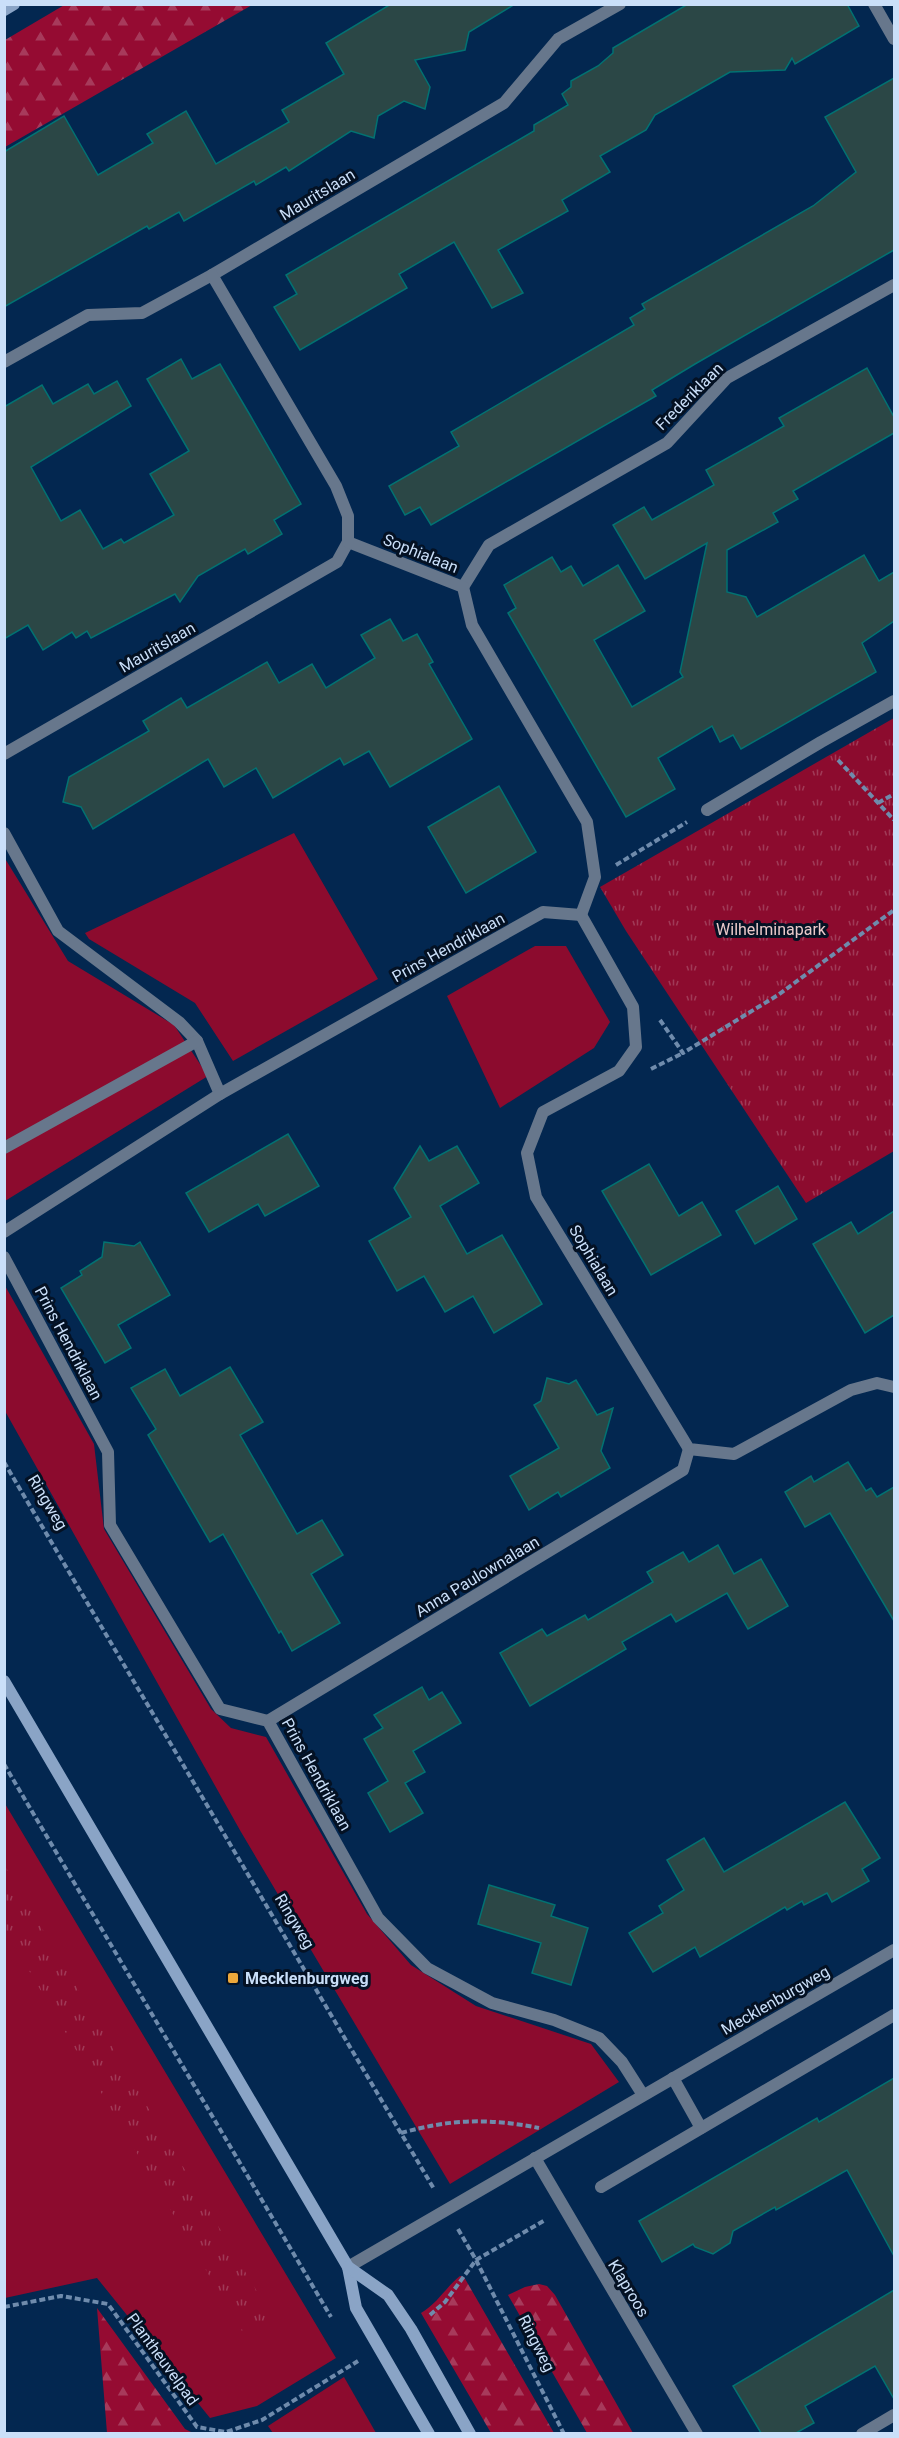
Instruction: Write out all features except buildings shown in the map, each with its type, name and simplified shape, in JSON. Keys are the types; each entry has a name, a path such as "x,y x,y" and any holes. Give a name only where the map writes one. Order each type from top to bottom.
{"main road":[{"path":"4,10 14,4"},
{"path":"4,1681 348,2267 356,2308 429,2433"},
{"path":"348,2267 388,2295 411,2330 470,2433"}],"street":[{"name":"Mauritslaan","path":"4,362 88,315 142,313 212,275 504,103 558,39 620,4"},
{"path":"874,4 894,39"},
{"path":"212,275 336,486 348,516 348,542"},
{"name":"Frederiklaan","path":"463,587 489,545 667,443 727,378 894,285"},
{"name":"Mauritslaan","path":"4,754 337,562 348,542"},
{"name":"Sophialaan","path":"348,542 463,587 471,624 587,822 595,877"},
{"path":"707,810 894,701"},
{"path":"4,833 58,931 179,1022 197,1041 220,1094"},
{"path":"581,915 595,877"},
{"name":"Prins Hendriklaan","path":"4,1232 220,1094 543,912 581,915"},
{"name":"Sophialaan","path":"581,915 633,1006 636,1047 619,1071 543,1112 527,1153 536,1197 689,1449"},
{"path":"4,1148 197,1041"},
{"name":"Prins Hendriklaan","path":"4,1257 108,1452 110,1525 220,1709 268,1721 378,1918 427,1968 492,2003 554,2020 599,2038 622,2062 643,2095"},
{"path":"689,1449 734,1454 851,1390 878,1383 894,1387"},
{"name":"Anna Paulownalaan","path":"268,1721 683,1470 689,1449"},
{"name":"Mecklenburgweg","path":"348,2267 894,1950"},
{"path":"601,2187 894,2015"},
{"path":"673,2078 701,2128"},
{"name":"Klaproos","path":"535,2158 697,2433"},
{"path":"862,2433 894,2415"}],"path":[{"path":"821,742 894,820"},
{"path":"878,803 894,794"},
{"path":"595,877 707,810"},
{"path":"633,1006 663,1022 682,1053 778,994 894,910"},
{"name":"Ringweg","path":"4,1462 476,2260 564,2433"},
{"path":"4,1764 333,2321"},
{"path":"401,2133 435,2124 491,2120 575,2135"},
{"path":"411,2330 445,2302 476,2260 564,2209"},
{"name":"Plantheuvelpad","path":"4,2307 62,2296 108,2304 197,2427 226,2432 262,2420 357,2362 351,2352"},
{"path":"196,2433 197,2427"}],"green space":[{"path":"66,4 252,5 5,147 5,40"},
{"name":"Wilhelminapark","path":"894,718 894,1151 806,1203 626,931 600,887"},
{"path":"294,833 378,979 233,1061 195,1003 89,939 85,933"},
{"path":"4,857 68,961 174,1025 208,1076 5,1201"},
{"path":"535,946 566,946 610,1022 594,1048 500,1108 447,996"},
{"path":"4,1284 94,1444 104,1529 211,1709 231,1728 266,1737 367,1914 411,1965 476,2006 591,2044 619,2082 450,2184 241,1832 5,1411"},
{"path":"4,1802 336,2358 257,2406 210,2418 97,2278 5,2298"},
{"path":"5,1866 272,2317 242,2331 5,1930"},
{"path":"460,2276 464,2277 554,2433 491,2433 421,2313"},
{"path":"539,2284 547,2286 555,2295 633,2433 587,2433 508,2295 525,2287"},
{"path":"97,2308 185,2429 193,2433 107,2433"},
{"path":"344,2377 376,2433 273,2433 268,2426"}],"place":[{"name":"Mecklenburgweg","path":"233,1978"}]}
